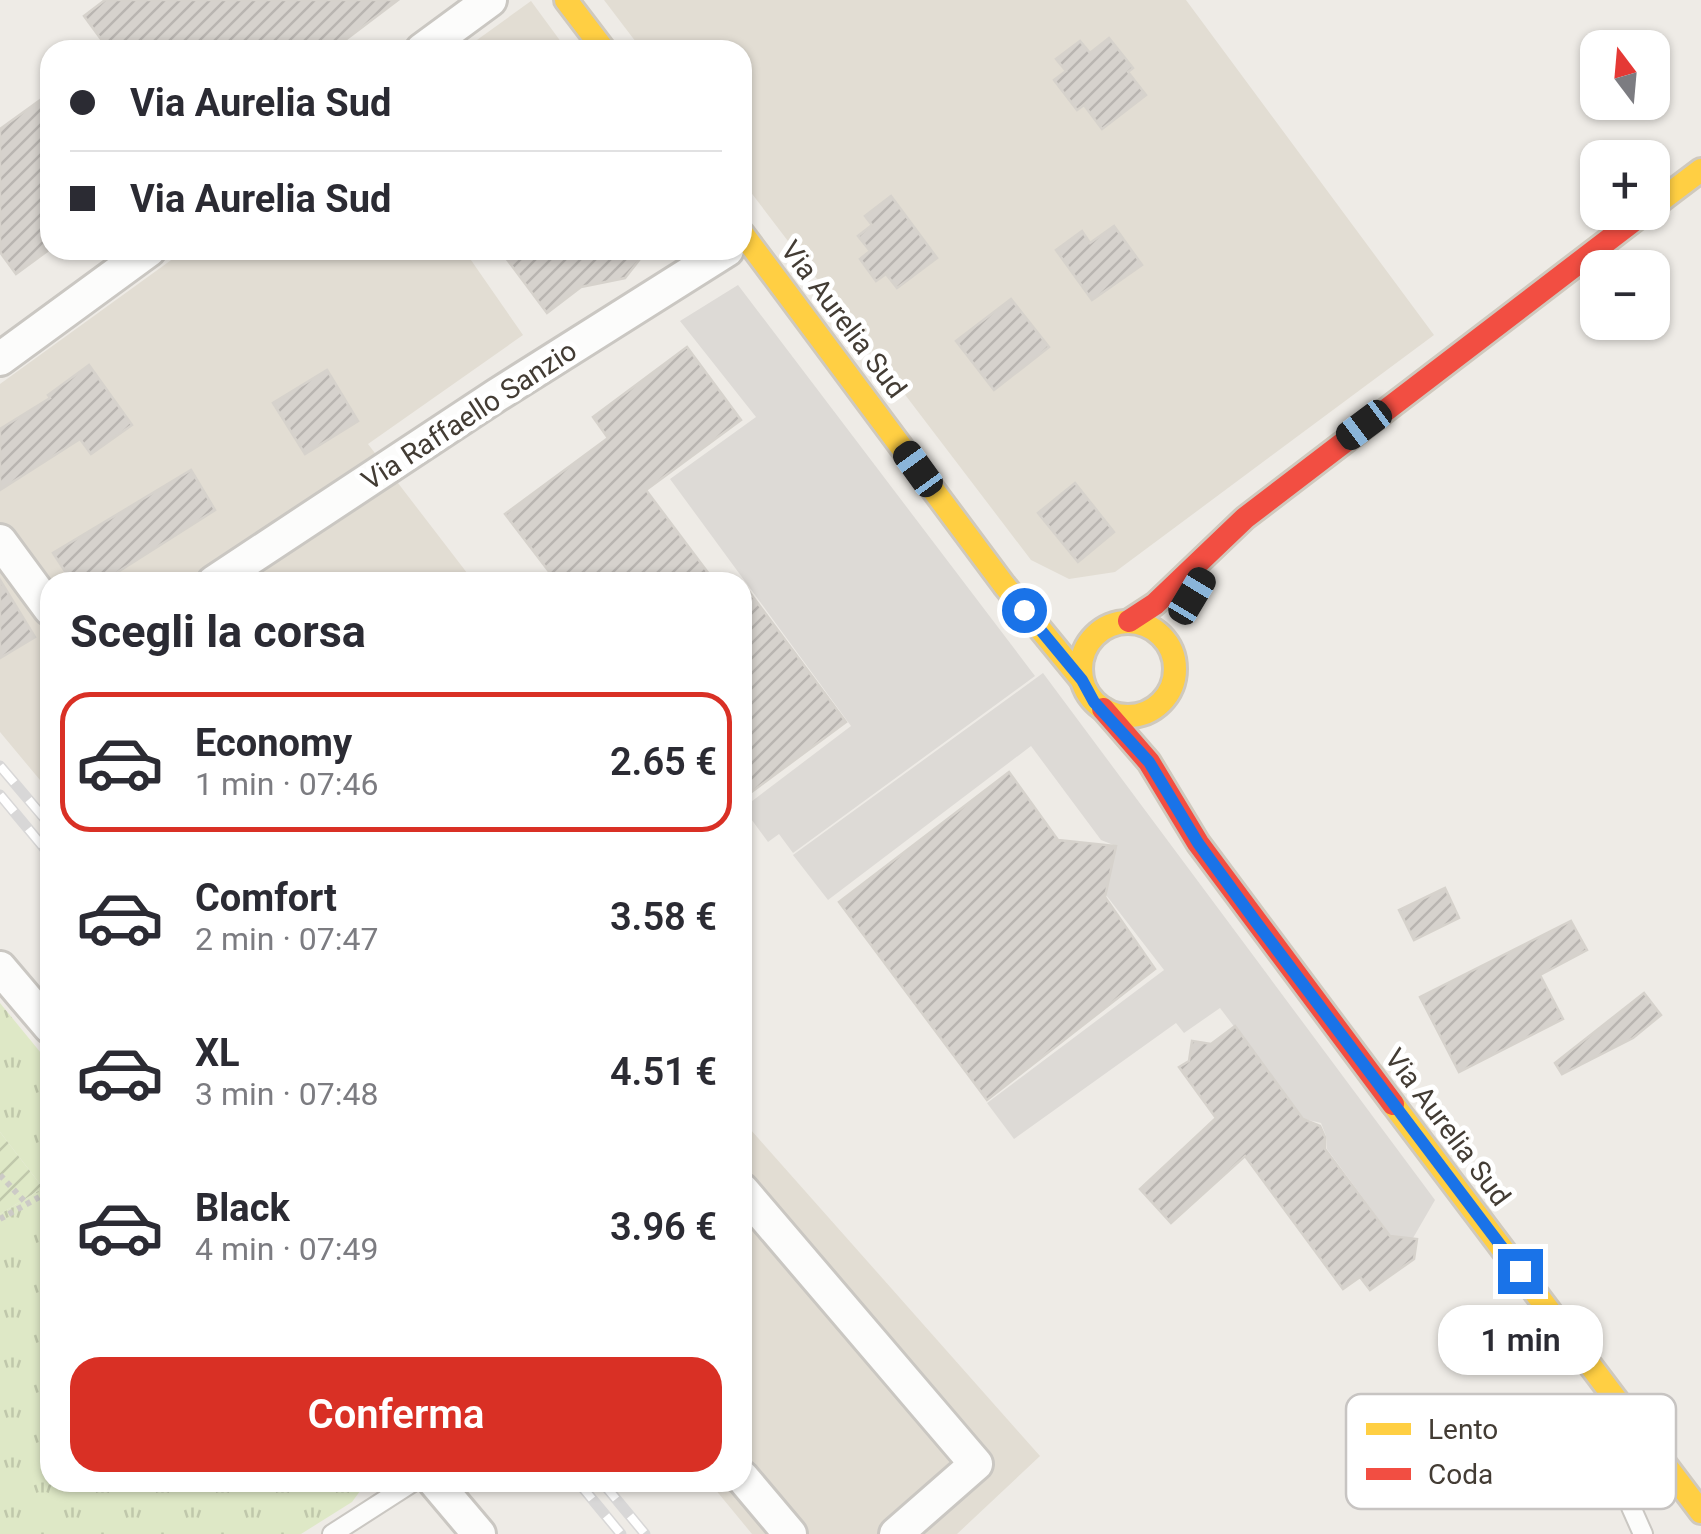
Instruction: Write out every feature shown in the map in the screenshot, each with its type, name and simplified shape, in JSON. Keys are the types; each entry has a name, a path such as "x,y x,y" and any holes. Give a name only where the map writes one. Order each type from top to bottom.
{"main road":[{"path":"566,0 596,40"},
{"path":"1670,193 1701,170"},
{"path":"1082,680 1083,654 1089,642 1156,604 1245,518 1621,230"},
{"name":"Via Aurelia Sud","path":"752,256 1004,585 1082,680 1094,702 1149,762 1198,843 1612,1394"},
{"path":"1192,596 1245,518"},
{"name":"Via Aurelia Sud","path":"1004,585 1037,609 1070,618 1145,624 1169,644 1174,659"},
{"path":"1168,722 1166,698 1175,673 1181,625"},
{"path":"1103,709 1116,714 1143,714 1166,698"},
{"name":"Via Aurelia Sud","path":"1195,794 1256,922"},
{"name":"Via Aurelia Sud","path":"1676,1479 1701,1512"}],"street":[{"path":"436,40 490,0"},
{"path":"0,359 135,260"},
{"name":"Via Raffaello Sanzio","path":"229,572 709,260"},
{"path":"0,542 40,596"},
{"path":"0,968 40,1016"},
{"path":"752,1202 976,1464 896,1534"},
{"path":"752,1489 790,1534"},
{"path":"443,1492 479,1534"}],"lane":[{"path":"332,1534 397,1492"},
{"path":"1632,1509 1643,1534"}],"path":[{"path":"0,1175 27,1204"},
{"path":"0,1219 40,1197"}],"shaded area":[{"path":"604,0 1186,0 1434,335 1115,572 1069,579 1031,560 752,194 752,40 634,40"},
{"path":"531,1 560,40 477,40"},
{"path":"171,260 471,260 523,335 368,444 466,572 40,572 40,780 0,732 0,384"},
{"path":"738,285 1035,676 793,853 779,834 768,842 752,820 752,801 851,726 752,591 752,572 738,572 670,479 756,417 680,321"},
{"path":"1043,673 1435,1200 1413,1238 1391,1236 1327,1149 1321,1123 1304,1119 1220,1008 1184,1033 1176,1023 1014,1139 987,1103 1164,970 1106,895 1116,846 1101,840 1031,746 828,900 793,855"},
{"path":"752,1131 1040,1456 957,1534 752,1534 717,1492 752,1492"}],"green space":[{"path":"0,1003 40,1052 40,1184 0,1132"},
{"path":"0,1132 40,1184 40,1190 0,1214"},
{"path":"40,1190 40,1492 359,1492 352,1502 301,1534 0,1534 0,1214"}],"building":[{"path":"105,0 398,0 345,40 102,40 84,16"},
{"path":"1109,38 1133,68 1128,72 1146,95 1102,129 1084,105 1077,110 1054,80 1066,71 1056,59 1080,41 1090,53"},
{"path":"40,100 40,256 16,274 0,252 0,129"},
{"path":"891,196 937,258 897,288 886,274 876,281 860,259 870,251 858,236 872,225 865,216"},
{"path":"1114,226 1142,265 1092,300 1056,250 1082,231 1090,243"},
{"path":"507,260 639,260 625,278 581,287 547,313"},
{"path":"1011,299 1049,347 994,390 956,341"},
{"path":"687,347 741,420 646,490 708,572 549,572 505,514 608,438 593,417"},
{"path":"89,365 132,425 91,454 80,439 0,490 0,429 50,398 48,395"},
{"path":"327,370 358,421 305,454 273,403"},
{"path":"191,470 215,510 118,572 65,572 53,553"},
{"path":"1075,483 1114,532 1078,562 1038,513"},
{"path":"0,580 35,637 0,658"},
{"path":"752,595 846,722 752,792"},
{"path":"1009,772 1058,840 1116,846 1105,897 1155,969 987,1100 839,902"},
{"path":"1445,888 1459,918 1414,940 1399,910"},
{"path":"1571,921 1587,950 1540,975 1563,1019 1459,1072 1420,997"},
{"path":"1644,993 1661,1015 1633,1038 1562,1074 1555,1063"},
{"path":"1235,1026 1303,1119 1320,1126 1325,1149 1390,1236 1417,1239 1414,1259 1370,1290 1360,1277 1343,1289 1245,1156 1171,1223 1140,1189 1216,1118 1179,1067 1189,1061 1192,1041 1211,1044"}],"railway":[{"path":"0,766 40,813"},
{"path":"0,795 40,843"},
{"path":"586,1492 621,1534"},
{"path":"610,1492 645,1534"}],"traffic: slow":[{"path":"566,0 596,40"},
{"path":"1670,193 1701,170"},
{"path":"752,246 1004,585 1082,680"},
{"path":"1128,622 1146,626 1161,636 1171,651 1175,669 1171,687 1161,702 1146,712 1128,716 1110,712 1095,702 1085,687 1081,669 1085,651 1095,636 1110,626 1128,622"},
{"path":"1393,1104 1612,1394"},
{"path":"1676,1479 1701,1512"}],"traffic: jam":[{"path":"1129,621 1155,604 1245,518 1621,230"},
{"path":"1103,709 1149,762 1198,843 1393,1104"}],"route":[{"path":"1024,610 1082,680 1094,702 1149,762 1198,843 1520,1271"}]}
